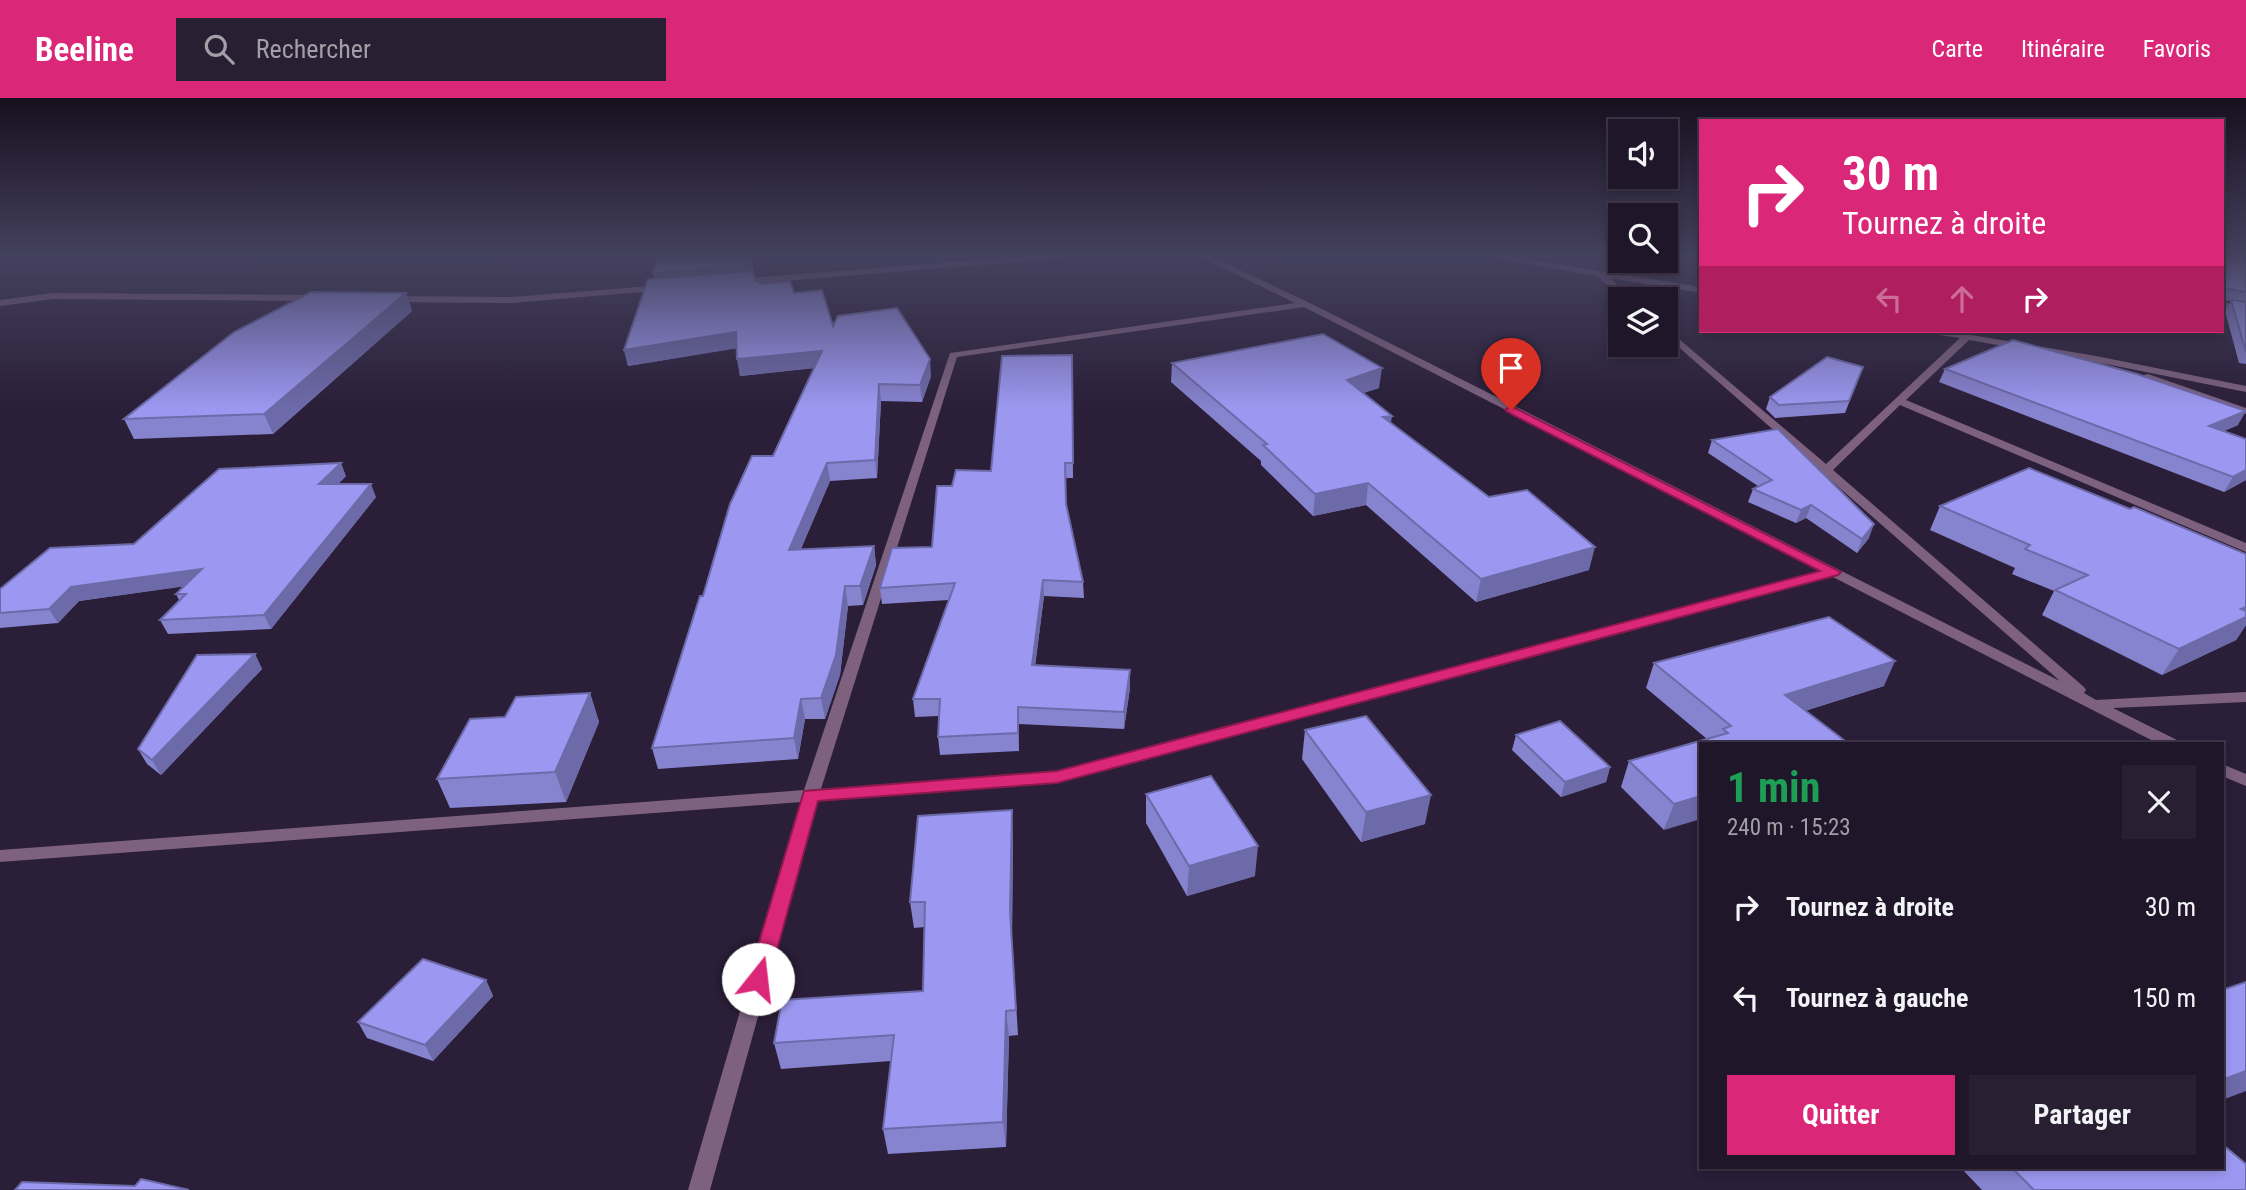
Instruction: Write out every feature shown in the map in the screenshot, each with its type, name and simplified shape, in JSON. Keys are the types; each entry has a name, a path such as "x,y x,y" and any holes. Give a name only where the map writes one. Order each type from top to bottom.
{"street":[{"path":"699,1190 811,795 953,355 1291,306"},
{"path":"1309,306 2168,742"},
{"path":"2228,306 2246,309"},
{"path":"1944,333 2246,389"},
{"path":"1826,470 1967,337"},
{"path":"1678,341 2095,704 2246,697"},
{"path":"2095,359 2246,411"},
{"path":"1899,401 2246,548"},
{"path":"0,856 1057,777 1833,572"},
{"path":"2224,770 2246,781"}],"building":[{"path":"284,306 391,306 264,414 124,419 234,332"},
{"path":"639,306 827,306 833,326 838,316 897,308 930,359 920,385 879,384 875,460 827,463 789,550 874,546 860,586 845,586 836,655 821,698 801,699 794,738 652,748 700,596 703,596 730,504 752,456 773,456 822,351 737,359 736,332 624,350"},
{"path":"2233,306 2246,306 2246,352"},
{"path":"1323,334 1382,368 1347,380 1392,416 1383,417 1489,497 1527,490 1595,547 1481,579 1368,483 1315,494 1263,445 1267,444 1172,363"},
{"path":"2013,340 2137,374 2246,411 2209,426 2246,439 2246,470 2233,477 1945,369"},
{"path":"1072,355 1073,463 1065,463 1066,504 1083,582 1043,580 1032,665 1130,670 1124,712 1018,707 1018,733 938,737 940,699 913,699 955,583 880,588 892,548 932,547 937,486 952,486 956,470 991,471 1002,356"},
{"path":"1827,357 1863,367 1849,401 1779,405 1770,397"},
{"path":"1778,429 1874,524 1862,539 1811,505 1801,510 1753,489 1772,480 1712,440"},
{"path":"341,463 319,484 371,484 264,615 160,620 186,594 176,594 202,569 71,587 49,609 0,613 0,589 50,548 134,544 219,469"},
{"path":"2029,468 2130,509 2134,507 2246,554 2246,607 2241,609 2246,611 2246,617 2179,649 2055,590 2088,575 2025,549 2030,545 1940,506"},
{"path":"1829,617 1895,661 1785,695 1846,742 1699,742 1699,797 1674,804 1629,761 1728,733 1723,729 1731,726 1654,663"},
{"path":"255,654 152,760 138,749 197,655"},
{"path":"590,693 555,772 437,779 470,719 505,717 516,697"},
{"path":"1366,716 1431,795 1366,812 1305,730"},
{"path":"1560,721 1610,767 1565,782 1516,735"},
{"path":"1211,776 1258,846 1189,866 1146,794"},
{"path":"1012,810 1010,911 1016,1010 1006,1011 1003,1122 883,1129 894,1035 774,1043 782,1000 923,991 925,902 910,902 918,816"},
{"path":"423,959 486,980 425,1045 358,1022"},
{"path":"2246,982 2246,1071 2224,1079 2224,989"},
{"path":"2224,1146 2246,1164 2246,1190 2034,1190 2013,1169 2224,1169"},
{"path":"141,1179 189,1190 15,1190 22,1182 135,1186"}],"route":[{"path":"758,979 811,795 1057,777 1833,572 1511,410"}]}
